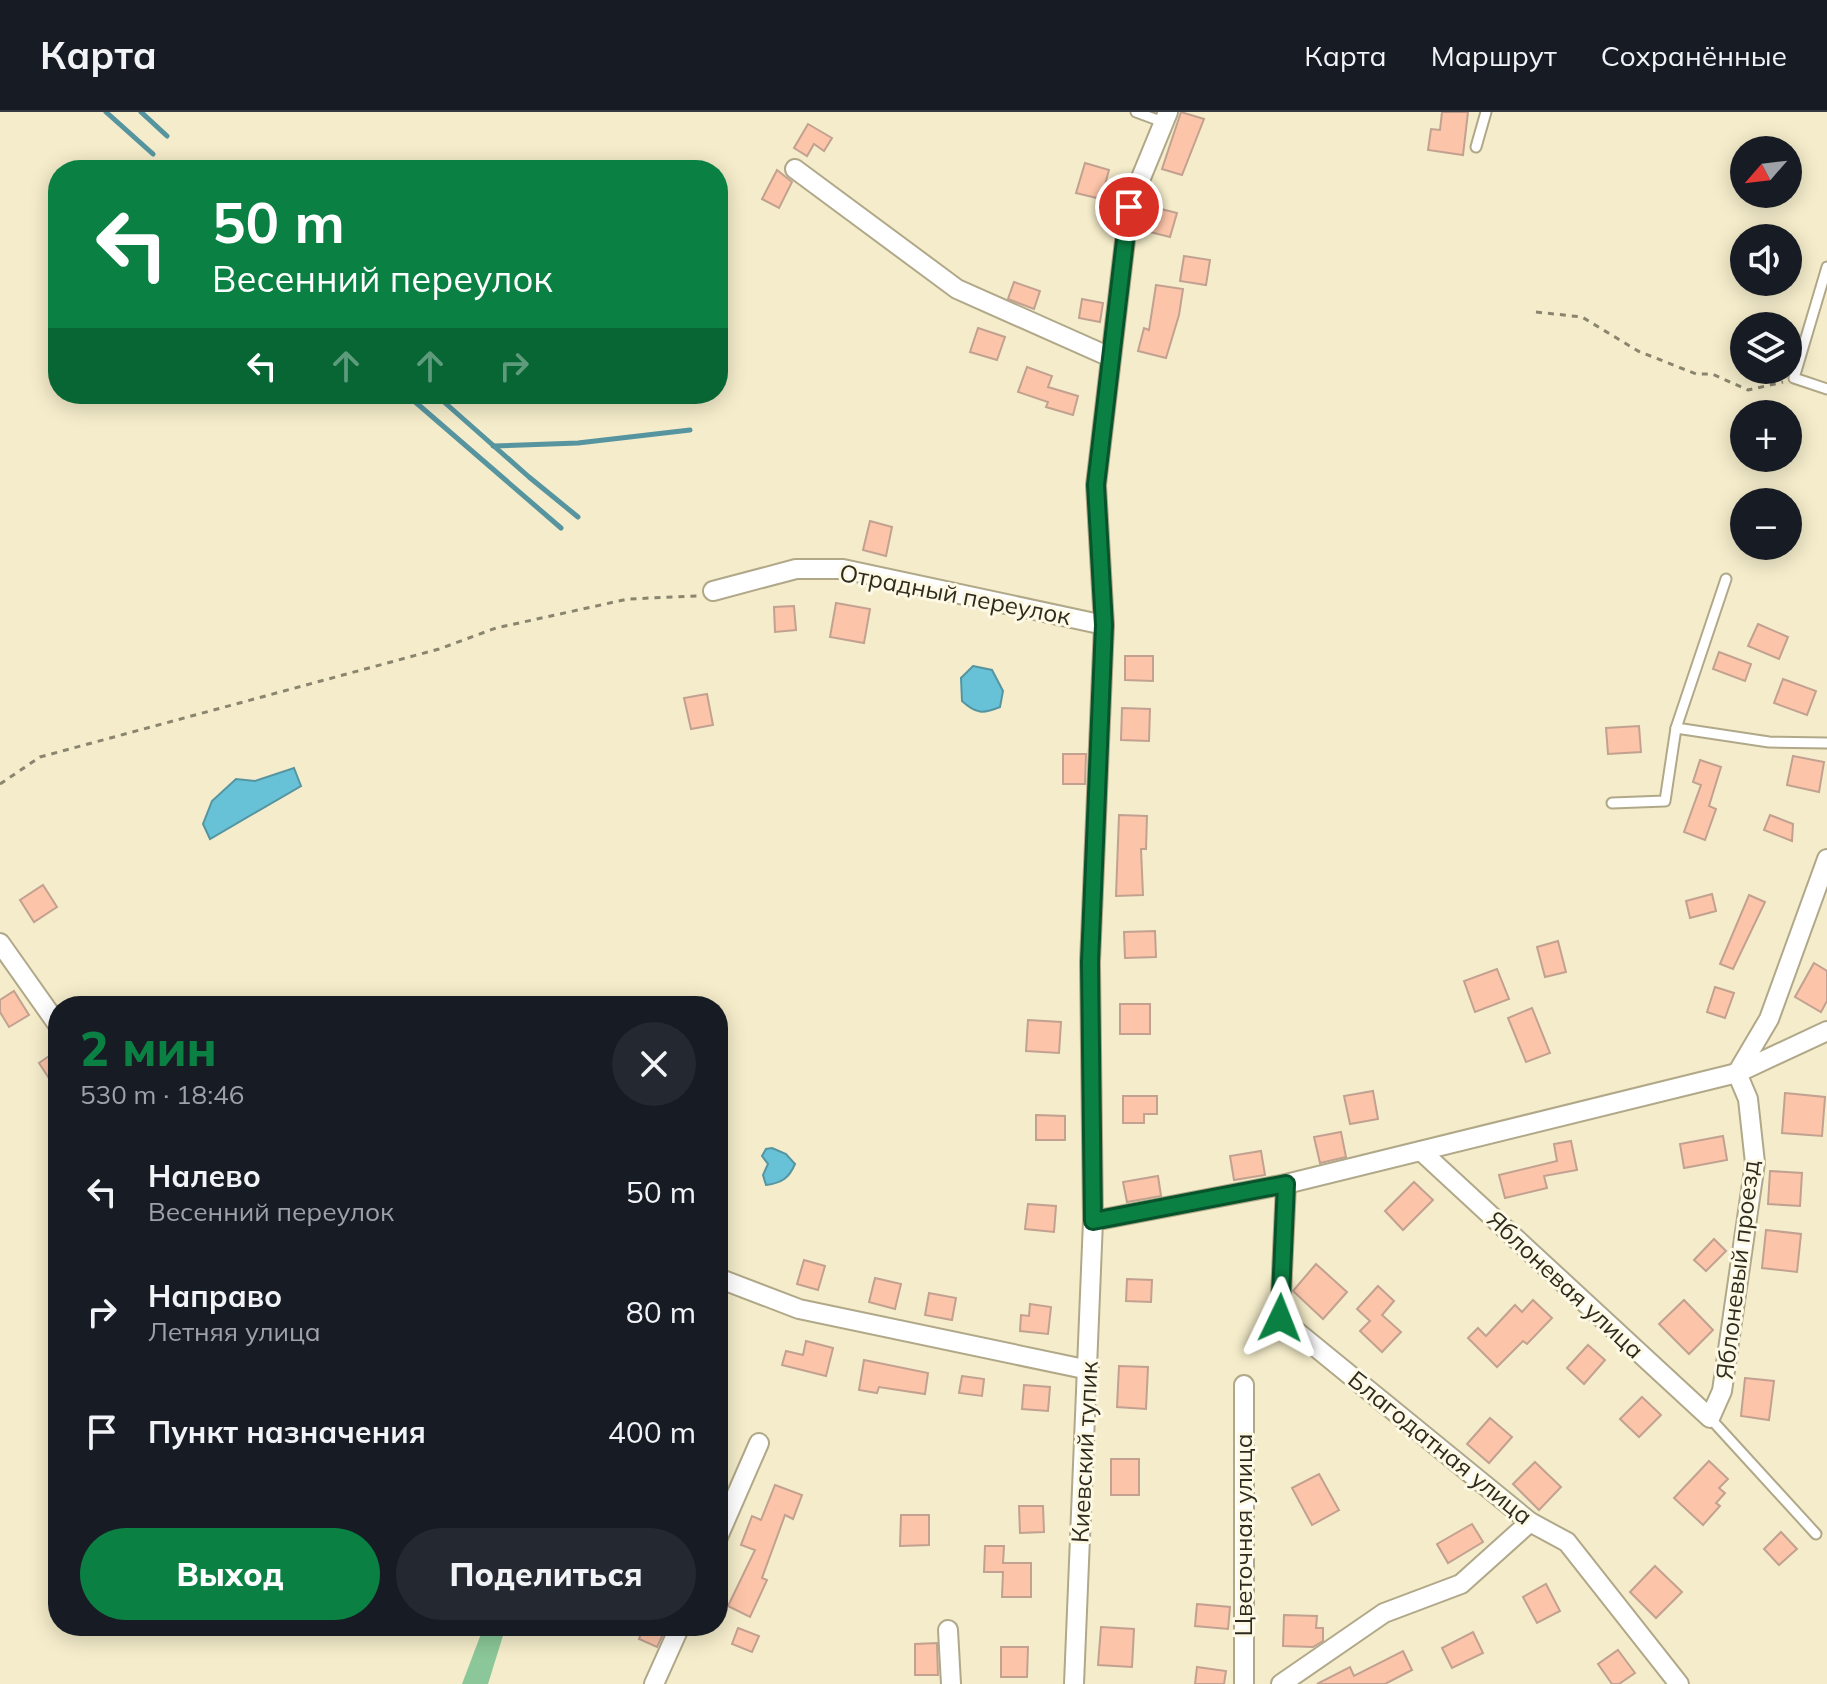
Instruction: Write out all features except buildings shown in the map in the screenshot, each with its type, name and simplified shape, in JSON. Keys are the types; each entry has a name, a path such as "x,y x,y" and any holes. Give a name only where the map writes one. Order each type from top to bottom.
{"street":[{"name":"Киевский тупик","path":"1074,1684 1089,1370 1093,1214 1090,962 1104,625 1096,485 1129,207 1166,117"},
{"path":"795,169 957,289 1110,357"},
{"name":"Отрадный переулок","path":"713,591 796,569 843,569 1104,625"},
{"path":"1737,1073 1769,1019 1827,859"},
{"path":"0,943 48,1011"},
{"path":"1093,1214 1286,1184 1737,1073 1827,1031"},
{"name":"Яблоневый проезд","path":"1710,1418 1722,1391 1755,1163 1748,1099 1737,1073"},
{"name":"Яблоневая улица","path":"1421,1151 1710,1418"},
{"name":"Благодатная улица","path":"1286,1184 1280,1318 1530,1522 1567,1542 1679,1684"},
{"path":"728,1282 799,1309 1089,1370"},
{"name":"Цветочная улица","path":"1244,1385 1244,1684"},
{"path":"728,1514 759,1443"},
{"path":"1281,1684 1384,1613 1461,1584 1530,1522"},
{"path":"948,1630 951,1684"},
{"path":"654,1684 676,1636"}],"lane":[{"path":"1136,112 1166,117"},
{"path":"1476,147 1486,112"},
{"path":"1802,351 1827,267"},
{"path":"1802,381 1827,389"},
{"path":"1612,803 1665,801 1676,728 1726,579"},
{"path":"1676,728 1769,742 1827,743"},
{"path":"1710,1418 1816,1534"}],"path":[{"path":"1536,312 1582,317 1638,351 1696,374 1712,374 1730,382"},
{"path":"1734,384 1748,390 1778,384"},
{"path":"0,784 40,757 439,649 496,628 628,599 694,598 713,591"}],"green space":[{"path":"480,1636 503,1636 488,1684 462,1684"}],"water":[{"path":"973,666 992,670 1003,691 1000,707 980,712 962,701 961,678"},
{"path":"294,768 301,786 210,839 203,824 212,801 236,779 255,781"},
{"path":"772,1148 786,1154 795,1164 784,1179 766,1185 763,1175 768,1164 762,1156 766,1149"}],"waterway":[{"path":"106,112 153,154"},
{"path":"141,112 167,136"},
{"path":"418,404 561,528"},
{"path":"446,404 578,517"},
{"path":"493,446 578,443 690,430"}],"route":[{"path":"1129,207 1096,485 1104,625 1090,962 1093,1221 1286,1184 1280,1318"}]}
